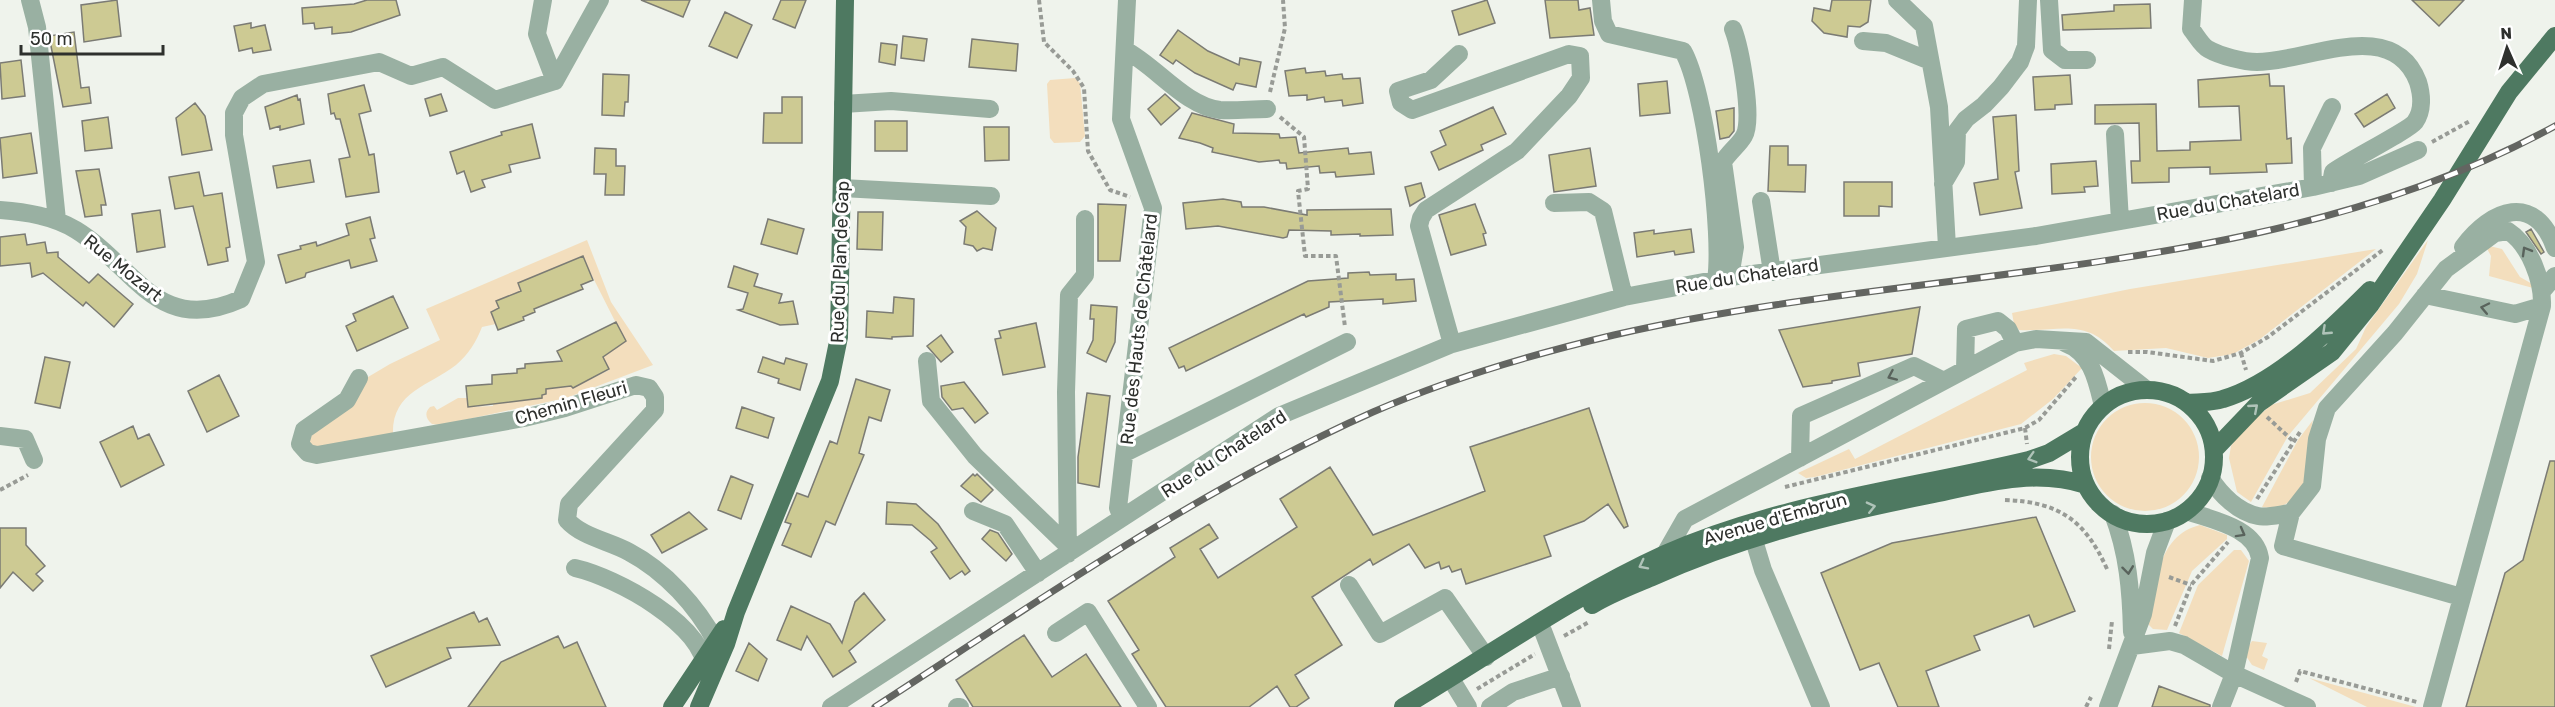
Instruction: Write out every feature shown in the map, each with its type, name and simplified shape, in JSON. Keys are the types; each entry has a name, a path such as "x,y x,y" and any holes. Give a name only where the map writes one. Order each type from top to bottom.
{"main road":[{"name":"Rue du Plan de Gap","path":"736,612 830,381 836,360 839,337 845,0"},
{"path":"2214,450 2259,403 2332,352 2371,304 2398,261 2442,200 2492,117 2555,36"},
{"path":"2187,403 2224,399 2275,373 2319,338 2398,261"},
{"path":"2147,390 2168,393 2187,403 2200,416 2209,432 2214,450 2210,478 2201,496 2187,511 2167,521 2139,523 2113,514 2097,502 2086,485 2081,468 2080,450 2084,432 2103,406 2116,397 2147,390"},
{"name":"Avenue d'Embrun","path":"1403,707 1423,702 1451,679 1486,657 1510,638 1601,586 1665,554 1734,529 1796,511 2029,460 2049,453 2084,432"},
{"name":"Avenue d'Embrun","path":"1486,657 1546,638 1597,602 1702,555 1753,537 1890,502 2032,476 2068,479 2086,485"},
{"path":"672,707 736,612"},
{"path":"702,701 726,644 736,612"}],"street":[{"path":"0,210 57,220 37,27 30,0"},
{"path":"543,0 537,34 555,81"},
{"path":"555,81 600,0"},
{"name":"Rue des Hauts de Châtelard","path":"1122,518 1118,508 1153,208 1121,118 1127,0"},
{"path":"1601,0 1603,21 1609,34 1683,51 1691,65 1704,130 1716,217 1718,263 1723,279"},
{"path":"1897,0 1924,26 1939,107 1947,247"},
{"path":"1942,184 1956,162 1958,131 1966,119 1984,105 2001,87 2020,62 2026,46 2028,0"},
{"path":"2049,0 2052,50 2065,60 2087,60"},
{"path":"2193,0 2191,28 2207,49 2256,62 2373,46 2396,52 2412,68 2420,88 2421,108 2414,123 2351,159 2333,172 2331,183"},
{"path":"1723,279 1735,247 1723,162 1744,136 1747,127 1744,74 1733,29"},
{"path":"1863,41 1886,43 1930,61"},
{"path":"1125,51 1144,60 1185,96 1218,110 1267,109"},
{"path":"1452,344 1419,226 1421,218 1426,210 1517,150 1569,96 1581,78 1580,56 1569,54 1412,110 1401,103 1398,91 1431,80 1459,54"},
{"name":"Rue Mozart","path":"57,220 77,231 134,281 171,307 220,308 241,299 256,262 234,135 234,113 242,98 263,84 379,62 411,76 443,67 495,100 555,81"},
{"path":"843,104 891,101 990,109"},
{"path":"2313,187 2313,148 2332,108"},
{"path":"2115,134 2120,221"},
{"name":"Rue du Chatelard","path":"831,707 1038,573 1068,549 1122,518 1279,416 1452,344 1624,297 1723,279 2120,221 2313,187 2359,176 2418,150"},
{"path":"842,188 991,196"},
{"path":"1761,201 1772,272"},
{"path":"1554,203 1589,202 1603,211 1624,297"},
{"path":"2461,597 2283,546 2291,513 2312,486 2317,439 2327,408 2425,295 2465,243 2485,223 2503,213 2521,211 2542,223 2555,248"},
{"path":"1068,549 1066,392 1069,295 1085,275 1085,219"},
{"path":"2446,269 2495,234 2508,231 2518,237 2531,260 2542,298"},
{"path":"2426,705 2461,597 2542,298 2555,276"},
{"path":"2425,295 2515,314 2542,298"},
{"path":"1965,370 1966,329 1998,321 2008,329 2015,343"},
{"path":"1665,554 1685,519 2015,343 2036,339 2055,339 2078,348 2147,390"},
{"path":"1125,453 1347,342"},
{"path":"927,361 931,401 975,456 1068,549"},
{"path":"2098,362 2103,406"},
{"path":"1800,458 1801,416 1914,366 1944,381"},
{"name":"Chemin Fleuri","path":"359,378 347,400 304,430 300,441 302,449 317,455 524,418 565,408 636,385 649,388 655,397 655,410 569,504 567,519 574,528 649,564 693,606 716,642"},
{"path":"0,436 25,439 34,460"},
{"path":"2210,478 2220,493 2259,517 2291,513"},
{"path":"973,511 1005,524 1038,573"},
{"path":"2187,511 2238,530 2249,537 2258,549 2260,558 2234,674 2221,707"},
{"path":"2113,514 2128,567 2132,646"},
{"path":"2108,707 2143,614 2155,553 2167,521"},
{"path":"1753,537 1763,570 1821,707"},
{"path":"575,568 592,572 618,584 667,615 694,641 706,665 702,701"},
{"path":"1349,585 1380,634 1446,598 1486,657"},
{"path":"1056,633 1088,612 1148,707"},
{"path":"1546,638 1572,707"},
{"path":"2132,646 2169,640 2184,645 2234,674 2307,707"},
{"path":"1490,707 1513,692 1561,676"},
{"path":"1451,679 1465,703"}],"path":[{"path":"1039,0 1044,42 1073,71 1084,88 1088,151 1110,190 1131,197 1150,196"},
{"path":"1283,0 1285,28 1267,109 1304,137 1308,189 1298,190 1305,256 1336,256 1347,342"},
{"path":"2418,150 2469,121 2492,117"},
{"path":"1781,488 2025,428 2039,420 2080,373 2098,362 2126,352 2147,352 2213,361 2241,353 2268,337 2391,243"},
{"path":"0,490 38,468 34,460"},
{"path":"1994,499 2034,501 2060,510 2096,545 2108,571"},
{"path":"2169,640 2191,585 2238,530"},
{"path":"2106,659 2112,614"},
{"path":"1465,703 1546,638 1597,619"},
{"path":"2294,687 2300,670 2426,705"},
{"path":"2086,707 2094,690"}],"shaded area":[{"path":"1075,78 1080,83 1085,136 1080,142 1054,143 1050,138 1047,84 1050,80"},
{"path":"587,240 611,302 653,365 566,398 441,425 432,424 428,420 426,414 430,407 434,406 437,410 458,398 467,398 468,407 493,406 493,403 542,398 542,395 546,394 546,389 569,381 573,388 609,370 603,357 625,341 582,256 556,267 559,275 542,273 518,283 521,291 497,301 499,308 491,312 496,324 482,327 472,348 461,361 423,385 405,400 398,409 394,421 393,436 310,449 308,439 363,380 440,340 426,309"},
{"path":"2428,240 2417,274 2399,304 2288,436 2251,502 2237,492 2229,458 2231,446 2239,433 2271,405 2310,393 2356,349 2366,327"},
{"path":"2485,245 2502,249 2520,277 2534,285 2533,288 2489,276 2491,256"},
{"path":"2376,249 2260,339 2233,354 2208,358 2166,348 2114,351 2103,340 2081,330 2070,328 2019,330 2014,324 2012,313 2130,289"},
{"path":"2054,354 2066,356 2082,368 2053,399 2021,424 1815,477 1806,478 1798,473 1849,449 1855,459 2027,370 2024,363"},
{"path":"2145,403 2166,407 2183,419 2195,436 2199,457 2195,478 2183,495 2166,507 2145,511 2124,507 2107,495 2095,478 2091,457 2095,436 2107,419 2124,407"},
{"path":"2313,420 2302,489 2285,504 2262,507 2298,440"},
{"path":"2200,525 2227,535 2227,539 2192,571 2167,630 2153,629 2148,624 2160,564 2174,540 2185,531"},
{"path":"2234,550 2241,550 2249,561 2222,656 2179,633 2198,585"},
{"path":"2252,641 2267,643 2262,656 2268,659 2264,670 2252,665 2244,653"},
{"path":"2309,678 2416,707 2367,707"}],"building":[{"path":"117,0 121,36 84,42 81,5"},
{"path":"367,0 396,0 400,15 351,32 332,34 332,27 315,29 314,23 303,24 302,8 354,4"},
{"path":"641,0 690,0 683,17"},
{"path":"781,0 806,0 795,28 773,19"},
{"path":"1487,0 1495,23 1459,35 1452,11"},
{"path":"1545,0 1578,0 1579,10 1590,8 1594,35 1550,38"},
{"path":"1832,0 1871,0 1868,22 1860,27 1848,26 1847,37 1824,33 1812,21 1814,8 1830,11"},
{"path":"2412,0 2464,0 2439,26"},
{"path":"2150,4 2151,28 2063,30 2062,15 2114,11 2114,5"},
{"path":"725,12 752,25 737,58 709,46"},
{"path":"251,23 251,28 265,25 271,50 253,53 252,48 239,51 234,26"},
{"path":"1178,30 1208,51 1239,65 1240,58 1261,62 1256,87 1236,83 1233,90 1195,73 1176,60 1173,64 1160,55"},
{"path":"74,32 81,88 89,87 91,103 63,107 49,36"},
{"path":"903,36 927,39 924,61 901,58"},
{"path":"972,39 1018,44 1016,71 969,67"},
{"path":"881,43 897,45 895,65 879,62"},
{"path":"21,60 25,96 2,99 0,63"},
{"path":"1305,68 1306,73 1325,71 1326,76 1342,74 1343,79 1360,78 1363,103 1343,106 1342,100 1325,102 1324,97 1307,100 1307,95 1289,96 1285,71"},
{"path":"603,74 629,75 628,102 625,102 624,116 602,115"},
{"path":"2269,74 2270,86 2284,86 2287,139 2291,138 2292,163 2266,164 2267,172 2210,174 2210,167 2169,168 2169,182 2132,183 2131,161 2140,161 2139,123 2095,124 2095,105 2156,104 2157,151 2190,150 2190,142 2241,140 2239,106 2199,107 2198,80"},
{"path":"2070,75 2072,104 2055,105 2055,109 2035,110 2033,77"},
{"path":"1667,81 1670,113 1640,116 1638,84"},
{"path":"364,85 371,111 359,114 369,155 374,154 379,192 346,197 339,159 350,157 340,119 336,119 334,113 331,114 328,94"},
{"path":"441,94 447,111 430,116 425,99"},
{"path":"1165,94 1180,108 1161,125 1148,109"},
{"path":"2387,94 2395,108 2364,127 2355,114"},
{"path":"297,95 298,100 300,99 304,124 280,130 280,126 270,129 265,107"},
{"path":"782,97 802,97 802,143 763,143 764,113 782,113"},
{"path":"195,103 205,116 212,150 182,155 176,118"},
{"path":"1493,107 1506,134 1481,145 1483,150 1439,170 1431,152 1446,145 1440,131"},
{"path":"1734,108 1734,131 1729,137 1720,139 1716,111"},
{"path":"1192,113 1234,124 1233,133 1279,134 1280,138 1296,137 1299,153 1348,148 1349,154 1371,152 1374,174 1336,177 1335,172 1320,173 1319,166 1287,169 1286,163 1280,163 1279,160 1259,162 1212,152 1213,148 1179,138"},
{"path":"2016,115 2019,171 2015,172 2022,208 1980,215 1974,183 1998,179 1993,117"},
{"path":"108,117 112,148 85,151 82,121"},
{"path":"875,121 907,121 907,151 875,151"},
{"path":"532,124 540,158 509,165 511,172 482,180 485,187 471,192 464,171 457,174 450,152 502,135 501,132"},
{"path":"984,127 1009,127 1009,160 985,161"},
{"path":"31,133 37,173 3,178 0,138"},
{"path":"1770,146 1788,146 1788,165 1806,165 1805,192 1768,191"},
{"path":"595,148 616,149 616,166 625,166 624,195 605,195 606,174 594,174"},
{"path":"1590,148 1596,186 1554,192 1549,155"},
{"path":"310,160 314,182 277,188 273,166"},
{"path":"2096,161 2098,186 2084,187 2085,192 2052,194 2051,164"},
{"path":"99,169 106,205 101,205 102,215 85,217 76,171"},
{"path":"199,172 204,196 222,193 230,247 226,248 228,261 208,265 193,206 175,209 169,177"},
{"path":"1844,182 1892,182 1892,207 1879,206 1879,216 1844,216"},
{"path":"1421,183 1425,197 1410,206 1405,187"},
{"path":"1223,199 1241,202 1242,207 1264,207 1307,215 1307,210 1391,209 1393,235 1331,235 1331,231 1289,230 1287,237 1283,238 1218,226 1186,229 1183,203"},
{"path":"1098,204 1126,205 1120,261 1098,261"},
{"path":"1475,204 1486,233 1483,234 1486,245 1451,255 1439,215"},
{"path":"160,210 165,247 137,252 132,214"},
{"path":"977,211 996,228 992,250 983,248 977,251 973,246 964,244 966,227 960,221"},
{"path":"858,212 883,212 882,250 857,249"},
{"path":"370,217 375,238 370,239 377,261 351,268 349,260 306,273 305,277 286,283 278,255 301,249 300,246 316,242 317,246 349,235 346,224"},
{"path":"768,219 804,229 797,254 761,244"},
{"path":"1691,229 1694,252 1675,255 1674,251 1637,257 1634,233 1654,230 1654,234"},
{"path":"2531,229 2544,252 2541,254 2526,232"},
{"path":"25,234 27,245 45,242 47,253 58,252 58,257 89,283 98,274 133,304 114,327 86,302 83,306 43,273 32,277 30,263 0,266 0,237"},
{"path":"583,256 593,280 581,285 583,289 534,309 535,312 523,317 524,320 498,330 491,312 499,308 496,301 521,291 518,283"},
{"path":"734,266 758,274 754,286 782,294 779,303 793,301 798,324 780,325 738,310 743,309 748,293 728,287"},
{"path":"1369,272 1370,275 1396,274 1396,280 1414,279 1416,301 1383,304 1383,299 1329,302 1329,307 1306,317 1304,314 1186,371 1184,366 1179,368 1169,348 1308,281 1348,278 1348,273"},
{"path":"393,296 408,328 357,351 346,326 356,321 353,314"},
{"path":"894,297 914,299 913,336 892,337 892,339 866,337 867,311 893,313"},
{"path":"1091,305 1117,307 1115,342 1106,362 1087,353 1093,340 1094,319 1090,319"},
{"path":"1920,307 1912,354 1858,363 1860,376 1832,381 1832,383 1803,387 1779,330"},
{"path":"616,322 626,341 603,357 609,369 573,388 571,386 546,389 546,394 542,395 542,398 468,407 466,386 492,384 492,375 517,373 517,369 525,368 525,364 562,361 557,351"},
{"path":"1036,323 1045,367 1003,375 995,339 1001,338 999,331"},
{"path":"941,335 953,352 941,362 927,346"},
{"path":"45,357 70,362 60,408 35,403"},
{"path":"763,357 784,364 786,358 807,364 800,390 778,383 779,379 758,372"},
{"path":"219,375 239,416 207,432 188,391"},
{"path":"856,379 890,390 881,421 869,417 859,453 864,455 835,525 826,521 811,557 782,545 791,524 785,522 797,493 808,497 830,441 837,444"},
{"path":"964,382 988,413 975,423 963,408 952,410 942,397 941,386"},
{"path":"1087,393 1110,396 1099,487 1078,483 1078,457"},
{"path":"742,407 774,418 768,438 736,428"},
{"path":"1589,408 1628,526 1624,528 1608,504 1584,521 1544,536 1551,556 1466,584 1461,569 1452,572 1449,566 1441,569 1439,562 1425,568 1409,544 1373,565 1370,559 1312,597 1342,645 1295,675 1309,698 1296,707 1290,707 1277,686 1249,707 1166,707 1132,654 1139,650 1108,601 1175,557 1170,548 1209,524 1218,538 1200,549 1218,578 1297,527 1280,499 1330,467 1373,535 1485,491 1470,447"},
{"path":"133,426 138,439 149,434 164,465 121,487 100,442"},
{"path":"2550,461 2555,461 2555,707 2466,707 2505,573 2523,560"},
{"path":"973,474 975,476 977,474 993,490 981,502 961,486"},
{"path":"731,476 753,485 741,519 718,510"},
{"path":"887,502 916,504 938,524 970,571 965,575 962,571 950,579 931,552 937,548 931,541 912,525 886,524"},
{"path":"689,512 707,529 662,553 651,535"},
{"path":"2036,517 2075,611 2034,627 2029,615 1974,636 1980,650 1926,671 1939,707 1898,707 1879,663 1860,670 1821,573 1892,543"},
{"path":"0,528 26,528 26,545 45,566 36,574 43,581 33,591 13,572 0,588"},
{"path":"990,530 998,533 1012,554 1006,561 982,539"},
{"path":"864,593 885,620 849,651 856,662 833,677 807,636 801,650 777,640 791,606 830,624 842,643 855,602"},
{"path":"474,612 479,622 487,618 500,645 447,648 451,658 386,687 371,656"},
{"path":"1024,635 1052,677 1086,654 1121,707 973,707 956,680"},
{"path":"558,636 564,648 577,642 606,707 468,707 501,662"},
{"path":"749,643 767,659 758,681 736,671"},
{"path":"2159,686 2210,705 2210,707 2152,707"}],"railway":[{"path":"875,707 1057,588 1180,512 1307,443 1373,412 1461,378 1584,342 1732,312 2094,262 2213,242 2331,215 2445,177 2555,126"}]}
